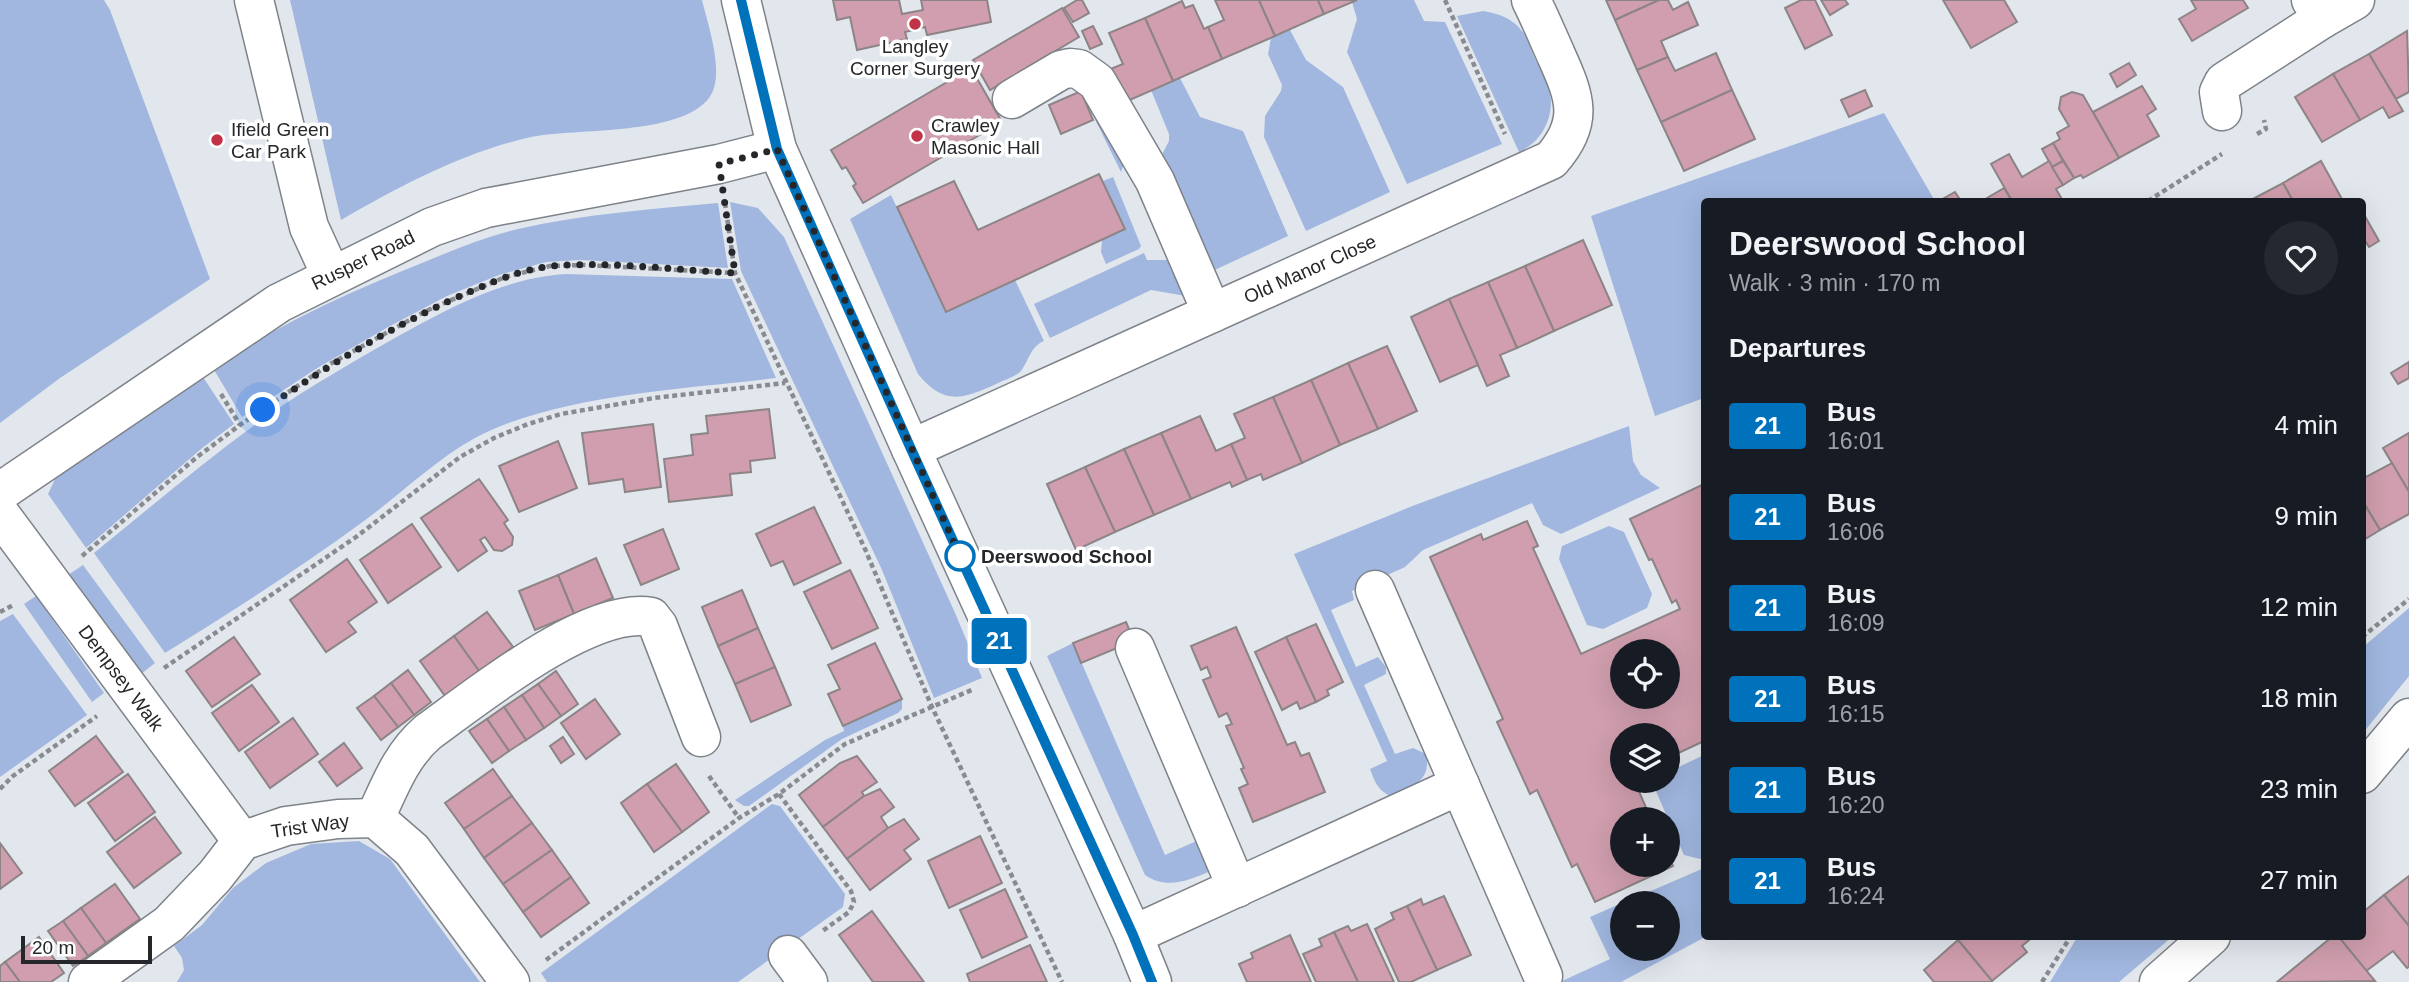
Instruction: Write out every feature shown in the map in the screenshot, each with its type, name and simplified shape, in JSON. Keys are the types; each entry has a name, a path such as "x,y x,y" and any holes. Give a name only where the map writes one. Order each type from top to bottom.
{"street":[{"path":"254,0 309,227 331,275"},
{"path":"741,0 777,149 1152,982"},
{"name":"Old Manor Close","path":"911,449 1551,160 1563,146 1571,128 1572,90 1531,0"},
{"path":"2222,111 2219,92 2224,82 2317,9 2355,0"},
{"path":"1012,99 1061,70 1070,68 1080,69 1097,82 1155,181 1212,313"},
{"name":"Rusper Road","path":"0,492 279,303 432,227 486,208 719,164 777,149"},
{"name":"Dempsey Walk","path":"0,514 242,841"},
{"path":"1375,590 1543,976"},
{"path":"375,818 402,760 428,732 547,648 625,615 651,617 658,626 701,737"},
{"path":"1135,648 1237,888"},
{"path":"2366,769 2409,718"},
{"path":"1133,935 1460,785"},
{"name":"Trist Way","path":"242,841 286,826 375,818 412,850 525,974"},
{"path":"88,982 169,923 215,876 242,841"},
{"path":"2159,982 2206,940"}],"path":[{"path":"1445,0 1522,173"},
{"path":"719,164 735,273 865,549 932,707 1062,982"},
{"path":"0,612 85,554 197,457 240,425 330,365 426,311 505,277 550,266 584,265 735,273"},
{"path":"0,789 12,776 130,690 356,537 460,457 494,438 561,414 654,398 785,383"},
{"path":"2366,634 2409,599"},
{"path":"525,974 845,744 1013,671"},
{"path":"779,794 851,891 854,902 849,912 798,968"},
{"path":"2042,982 2068,940"}],"shaded area":[{"path":"0,0 104,0 210,279 60,378 0,423"},
{"path":"290,0 702,0 716,64 714,88 709,98 695,110 675,119 652,125 551,134 506,143 409,183 341,220"},
{"path":"1414,0 1424,21 1445,22 1502,144 1407,184 1347,52 1357,19 1352,2"},
{"path":"1483,11 1509,19 1523,33 1549,89 1551,108 1546,126 1535,141 1519,152 1457,16"},
{"path":"1290,30 1306,60 1343,87 1390,192 1306,231 1264,137 1265,116 1282,85 1268,54 1271,38"},
{"path":"1180,78 1200,117 1243,131 1288,236 1206,274 1157,164 1169,141 1169,134 1151,90"},
{"path":"1081,91 1127,155 1121,172"},
{"path":"1884,113 1933,198 1701,198 1701,399 1655,416 1591,216"},
{"path":"1113,177 1141,246 1106,264 1101,252 1102,240 1125,229 1103,181"},
{"path":"891,195 946,312 1015,280 1044,341 1033,350 1019,373 974,393 954,397 937,391 918,374 850,219"},
{"path":"730,202 758,208 784,237 982,678 934,698 882,570 741,271"},
{"path":"718,203 728,268 580,260 546,262 499,275 447,296 390,326 319,367 242,417 213,368 263,337 341,297 445,253 493,236 593,216"},
{"path":"1144,253 1147,260 1176,260 1186,296 1151,290 1050,338 1034,304"},
{"path":"566,274 732,279 776,378 662,390 582,403 543,412 475,438 446,456 378,511 315,556 165,653 94,553 247,430 346,366 476,297 520,282"},
{"path":"201,374 234,424 86,548 48,494 56,477"},
{"path":"1629,426 1633,461 1641,475 1660,488 1561,534 1543,525 1532,503 1423,550 1405,567 1352,591 1354,600 1331,610 1356,667 1378,657 1386,667 1386,674 1364,685 1395,754 1413,748 1426,754 1426,771 1418,782 1390,796 1382,791 1370,769 1387,761 1294,554 1415,505"},
{"path":"1609,526 1624,532 1652,594 1647,608 1603,629 1587,625 1559,559 1562,546"},
{"path":"83,565 155,663 141,674 68,575"},
{"path":"36,596 104,693 92,702 24,604"},
{"path":"2409,608 2409,676 2366,729 2366,644"},
{"path":"13,614 87,715 0,777 0,621"},
{"path":"1073,643 1165,855 1201,839 1215,869 1189,880 1171,883 1154,880 1145,875 1047,656"},
{"path":"902,699 902,709 898,713 842,739 749,806 735,800 825,740 844,731 843,726"},
{"path":"1701,756 1701,858 1684,855 1680,846 1680,807 1663,807 1657,793 1680,793 1680,766"},
{"path":"772,804 780,806 845,894 843,907 738,982 547,982 541,973"},
{"path":"359,841 390,859 480,982 177,982 184,970 182,958 174,946 202,925 233,888 266,863 311,844"},
{"path":"1701,869 1701,939 1680,950 1680,891 1651,891"},
{"path":"1610,908 1610,959 1590,917"},
{"path":"2076,940 2168,940 2119,982 2050,982"},
{"path":"1610,959 1660,961 1621,982 1560,982"}],"building":[{"name":"Langley Corner Surgery","path":"833,0 899,0 902,14 923,10 921,0 987,0 991,22 927,35 925,27 905,32 907,39 857,50 850,17 837,20"},
{"path":"1082,0 1089,13 1073,22 1064,8"},
{"path":"1215,0 1259,0 1275,36 1222,59 1208,27 1224,20"},
{"path":"1259,0 1318,0 1324,14 1275,36"},
{"path":"1318,0 1357,0 1324,14"},
{"path":"1606,0 1659,0 1615,20"},
{"path":"1659,0 1668,0 1673,10 1688,2 1698,25 1661,41 1668,57 1637,70 1615,20"},
{"path":"1801,0 1815,0 1832,35 1805,49 1785,8"},
{"path":"1821,0 1845,0 1848,4 1830,15"},
{"path":"1943,0 2004,0 2017,22 1971,48"},
{"path":"2191,0 2243,0 2248,8 2192,41 2179,19 2196,9"},
{"path":"1182,1 1185,8 1193,5 1204,29 1208,27 1222,59 1173,81 1145,18"},
{"path":"1062,8 1079,37 990,90 973,60"},
{"path":"1145,18 1173,81 1123,103 1108,70 1123,64 1109,33"},
{"path":"1093,26 1102,44 1090,49 1082,31"},
{"path":"2407,31 2409,92 2396,99 2369,54"},
{"path":"1716,53 1732,90 1661,122 1637,70 1668,57 1675,71"},
{"path":"2369,54 2403,111 2389,118 2383,107 2360,120 2333,74"},
{"path":"2129,63 2136,75 2117,87 2110,74"},
{"name":"Crawley Masonic Hall","path":"971,68 1002,122 863,203 846,167 842,169 831,150"},
{"path":"2333,74 2360,120 2322,142 2295,97"},
{"path":"2142,86 2156,109 2147,115 2159,136 2119,158 2093,112"},
{"path":"1732,90 1755,139 1684,171 1661,122"},
{"path":"1865,90 1872,106 1849,117 1841,100"},
{"path":"1081,91 1093,120 1061,134 1049,105"},
{"path":"2072,92 2083,95 2119,158 2083,178 2081,175 2074,178 2053,143 2060,139 2057,133 2069,126 2059,109 2061,97"},
{"path":"2053,143 2063,161 2052,167 2042,149"},
{"path":"2009,154 2022,177 2049,161 2063,185 2056,189 2061,198 2010,198 1991,164"},
{"path":"2063,161 2074,178 2063,185 2052,167"},
{"path":"2321,161 2341,198 2291,198 2283,183"},
{"path":"1099,174 1125,229 946,312 897,207 954,181 978,230"},
{"path":"2283,183 2291,198 2255,198"},
{"path":"2004,188 2010,198 1987,198"},
{"path":"1955,192 1959,198 1944,198"},
{"path":"2366,218 2379,241 2369,247 2366,242"},
{"path":"1583,240 1612,305 1554,331 1525,266"},
{"path":"1525,266 1554,331 1517,348 1488,282"},
{"path":"1488,282 1517,348 1500,355 1509,376 1487,386 1449,299"},
{"path":"1449,299 1478,365 1440,382 1411,317"},
{"path":"1387,346 1417,411 1378,429 1348,363"},
{"path":"2409,362 2409,378 2398,384 2391,373"},
{"path":"1348,363 1378,429 1340,445 1311,380"},
{"path":"1311,380 1340,445 1302,463 1273,397"},
{"path":"1273,397 1302,463 1263,480 1261,474 1247,480 1231,444 1245,438 1234,414"},
{"path":"769,409 775,458 750,461 751,472 730,474 732,495 669,502 664,459 693,455 691,435 708,433 706,416"},
{"path":"1200,416 1216,451 1231,444 1247,480 1232,487 1230,482 1191,499 1161,433"},
{"path":"653,424 661,487 625,492 623,479 589,484 582,433"},
{"path":"1161,433 1191,499 1154,515 1124,449"},
{"path":"2409,433 2409,492 2383,448"},
{"path":"558,441 577,488 519,512 499,466"},
{"path":"1124,449 1154,515 1115,532 1085,467"},
{"path":"2392,463 2409,492 2409,514 2380,530 2366,507 2366,477"},
{"path":"1085,467 1115,532 1076,550 1047,484"},
{"path":"479,479 508,520 504,523 513,537 512,545 502,551 494,550 485,537 480,540 487,551 458,571 421,518"},
{"path":"1701,485 1701,742 1680,752 1680,723 1610,723 1610,793 1640,793 1646,807 1610,807 1610,877 1649,877 1619,891 1610,891 1610,895 1595,902 1577,864 1572,867 1537,790 1530,794 1497,722 1503,719 1430,557 1481,534 1483,540 1527,521 1538,546 1533,548 1581,654 1610,641 1610,709 1680,709 1680,639 1614,639 1680,609 1676,600 1672,603 1652,559 1649,560 1630,519"},
{"path":"814,507 841,563 794,585 783,561 771,566 756,534"},
{"path":"2366,507 2380,530 2366,539"},
{"path":"412,524 441,567 388,603 360,560"},
{"path":"663,529 679,569 641,585 624,545"},
{"path":"596,558 613,598 574,614 558,575"},
{"path":"347,559 377,602 348,622 356,632 326,652 290,600"},
{"path":"850,570 878,628 832,649 804,592"},
{"path":"558,575 574,614 535,630 519,591"},
{"path":"742,590 758,628 718,646 702,607"},
{"path":"487,612 513,647 479,671 454,636"},
{"path":"1126,622 1134,641 1081,663 1073,643"},
{"path":"1316,624 1343,682 1327,690 1329,695 1316,702 1286,637"},
{"path":"1236,627 1287,745 1295,742 1301,756 1309,753 1325,792 1253,822 1239,788 1248,784 1226,726 1232,724 1227,713 1219,717 1203,680 1211,677 1207,667 1201,670 1191,646"},
{"path":"758,628 775,667 735,684 718,646"},
{"path":"454,636 479,671 445,696 420,661"},
{"path":"234,637 260,674 212,707 186,671"},
{"path":"1286,637 1316,702 1300,709 1297,702 1282,710 1255,652"},
{"path":"875,643 902,699 843,726 828,694 840,689 828,665"},
{"path":"775,667 791,705 751,722 735,684"},
{"path":"408,670 431,702 414,715 391,683"},
{"path":"556,671 578,704 561,716 538,684"},
{"path":"391,683 414,715 398,727 374,696"},
{"path":"538,684 561,716 544,728 522,695"},
{"path":"252,685 279,722 239,751 212,713"},
{"path":"522,695 544,728 526,740 504,707"},
{"path":"374,696 398,727 381,740 357,708"},
{"path":"595,699 620,734 586,759 561,723"},
{"path":"504,707 526,740 509,751 487,719"},
{"path":"293,718 318,754 270,788 245,752"},
{"path":"487,719 509,751 492,763 469,731"},
{"path":"96,736 123,772 75,806 49,771"},
{"path":"563,737 574,754 561,763 550,746"},
{"path":"344,743 362,768 337,786 319,762"},
{"path":"857,756 877,782 862,792 864,796 823,827 799,795 840,763"},
{"path":"676,764 709,812 682,832 647,784"},
{"path":"493,769 512,796 464,829 445,803"},
{"path":"128,774 155,812 115,841 88,803"},
{"path":"647,784 682,832 654,852 621,803"},
{"path":"880,789 894,807 881,817 888,828 847,859 823,827 864,796"},
{"path":"512,796 532,823 484,858 464,829"},
{"path":"155,817 181,853 134,888 107,852"},
{"path":"904,819 919,839 904,850 911,859 870,890 847,859"},
{"path":"532,823 552,850 503,884 484,858"},
{"path":"980,836 1002,883 949,908 928,861"},
{"path":"0,843 22,873 0,889"},
{"path":"552,850 571,877 523,912 503,884"},
{"path":"2409,876 2409,926 2384,895"},
{"path":"571,877 589,903 541,937 523,912"},
{"path":"115,884 140,919 106,943 81,908"},
{"path":"1005,889 1027,937 982,958 960,910"},
{"path":"2384,895 2409,926 2409,967 2407,968 2393,951 2366,971 2341,940 2366,940 2366,910"},
{"path":"1444,896 1471,955 1437,970 1407,906 1421,899 1423,905"},
{"path":"1407,906 1437,970 1411,982 1399,982 1375,929 1394,919 1391,913"},
{"path":"81,908 106,943 88,956 63,921"},
{"path":"872,911 924,982 873,982 839,935"},
{"path":"63,921 88,956 73,966 48,931"},
{"path":"1367,924 1394,982 1358,982 1334,932 1348,926 1351,931"},
{"path":"1334,932 1358,982 1316,982 1303,954 1322,946 1319,939"},
{"path":"1290,935 1311,982 1247,982 1239,964 1253,958 1251,953"},
{"path":"39,937 64,973 51,982 20,982 5,962"},
{"path":"1958,940 2029,940 2022,946 2027,952 1992,981"},
{"path":"1958,940 1991,982 1934,982 1924,970"},
{"path":"2328,940 2341,940 2375,981 2277,982"},
{"path":"1030,945 1047,982 970,982 967,974"},
{"path":"5,962 20,982 0,982 0,966"}],"bus line":[{"name":"21","path":"741,0 777,149 1152,982"}],"place":[{"name":"Langley Corner Surgery","path":"915,24"},
{"name":"Crawley Masonic Hall","path":"917,136"},
{"name":"Ifield Green Car Park","path":"217,140"},
{"name":"Deerswood School","path":"960,556"}],"route":[{"path":"263,410 378,336 426,311 505,277 550,266 584,265 735,273 719,164 777,149 960,556"}]}
